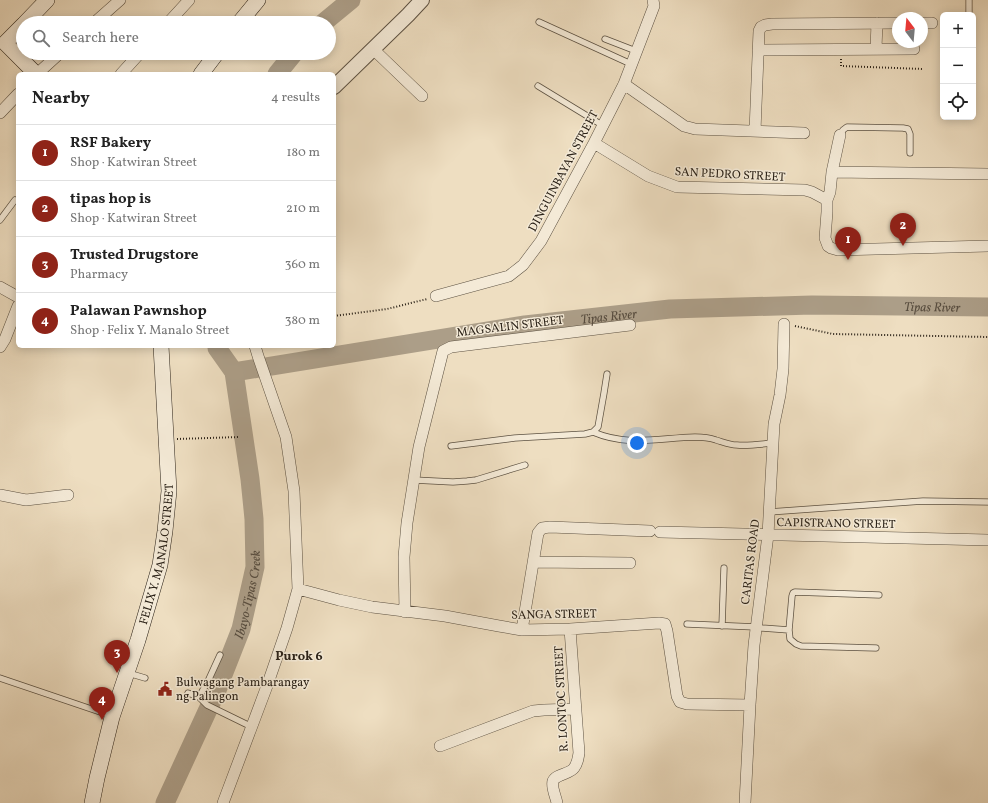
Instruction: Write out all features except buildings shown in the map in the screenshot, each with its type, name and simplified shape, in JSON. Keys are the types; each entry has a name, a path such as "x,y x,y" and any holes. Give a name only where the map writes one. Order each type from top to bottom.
{"main road":[{"path":"32,16 47,0"},
{"path":"245,16 258,0"},
{"path":"16,30 3,41 16,54"},
{"path":"23,60 35,72"},
{"path":"202,72 211,60"},
{"name":"FELIX Y. MANALO STREET","path":"92,803 112,716 138,640 160,565 169,491 161,348"}],"street":[{"path":"102,16 120,0"},
{"path":"174,16 189,0"},
{"path":"336,85 422,0"},
{"name":"DINGUINBAYAN STREET","path":"436,296 509,276 523,265 541,241 624,84 654,6 653,0"},
{"path":"876,48 877,23"},
{"path":"755,131 759,31 761,27 765,25 892,23"},
{"path":"758,50 876,48 914,49"},
{"path":"374,49 422,96"},
{"path":"39,72 52,60"},
{"path":"123,72 134,60"},
{"path":"624,84 684,126 695,129 804,134"},
{"path":"0,113 16,96"},
{"path":"840,135 832,172 830,192 826,200 826,238 830,248 838,250 988,246"},
{"name":"SAN PEDRO STREET","path":"594,143 648,176 677,187 805,190 812,192 826,200"},
{"path":"832,172 988,174"},
{"path":"0,287 16,296"},
{"path":"0,347 5,339 16,311"},
{"name":"CARITAS ROAD","path":"745,803 754,627 768,535 774,424 780,395 783,369 784,324"},
{"name":"MAGSALIN STREET","path":"414,480 419,448 442,350 451,347 630,325"},
{"path":"223,803 287,628 298,589 294,491 286,437 256,351"},
{"path":"405,612 404,557 406,523 414,480"},
{"path":"0,495 26,500 68,495"},
{"name":"CAPISTRANO STREET","path":"522,630 538,533 542,528 550,527 768,535 988,540"},
{"path":"534,562 630,563"},
{"name":"SANGA STREET","path":"298,589 372,607 445,616 522,630 570,629 659,623 665,624 677,696 680,702 687,704 750,705"},
{"name":"R. LONTOC STREET","path":"557,803 553,781 557,777 574,769 579,752 570,629"},
{"path":"440,746 533,711 576,709"}],"lane":[{"path":"969,0 969,12"},
{"path":"539,22 631,64"},
{"path":"606,39 636,51"},
{"path":"538,86 602,125"},
{"path":"840,135 847,127 908,129 910,134 910,153"},
{"path":"0,220 15,200"},
{"path":"451,446 515,438 585,434 593,432 598,427 607,374"},
{"path":"593,432 612,439 642,441 696,437 736,445 773,443"},
{"path":"414,480 453,482 476,480 525,465"},
{"path":"769,512 923,501 988,502"},
{"path":"722,626 724,568"},
{"path":"876,648 801,646 790,639 789,630 792,596 795,592 879,595"},
{"path":"687,624 789,630"},
{"path":"199,697 220,655"},
{"path":"127,673 145,678"},
{"path":"0,678 112,716"},
{"path":"188,692 199,697 207,705 252,727"}],"path":[{"path":"841,49 841,66 923,68"},
{"path":"336,316 387,309 436,296"},
{"path":"784,324 833,334 988,337"},
{"path":"166,439 239,437"}],"waterway":[{"path":"332,16 351,0"},
{"path":"279,72 288,60"},
{"name":"Tipas River","path":"234,372 525,325 670,309 812,305 988,307"},
{"name":"Ibayo-Tipas Creek","path":"165,803 217,690 241,629 255,567 254,519 250,479 234,372 217,348"}],"place":[{"name":"tipas hop is","path":"903,246"},
{"name":"RSF Bakery","path":"848,260"},
{"name":"Trusted Drugstore","path":"117,673"},
{"name":"Bulwagang Pambarangay ng Palingon","path":"165,689"},
{"name":"Palawan Pawnshop","path":"102,720"}],"district":[{"name":"Purok 6","path":"299,655"}]}
